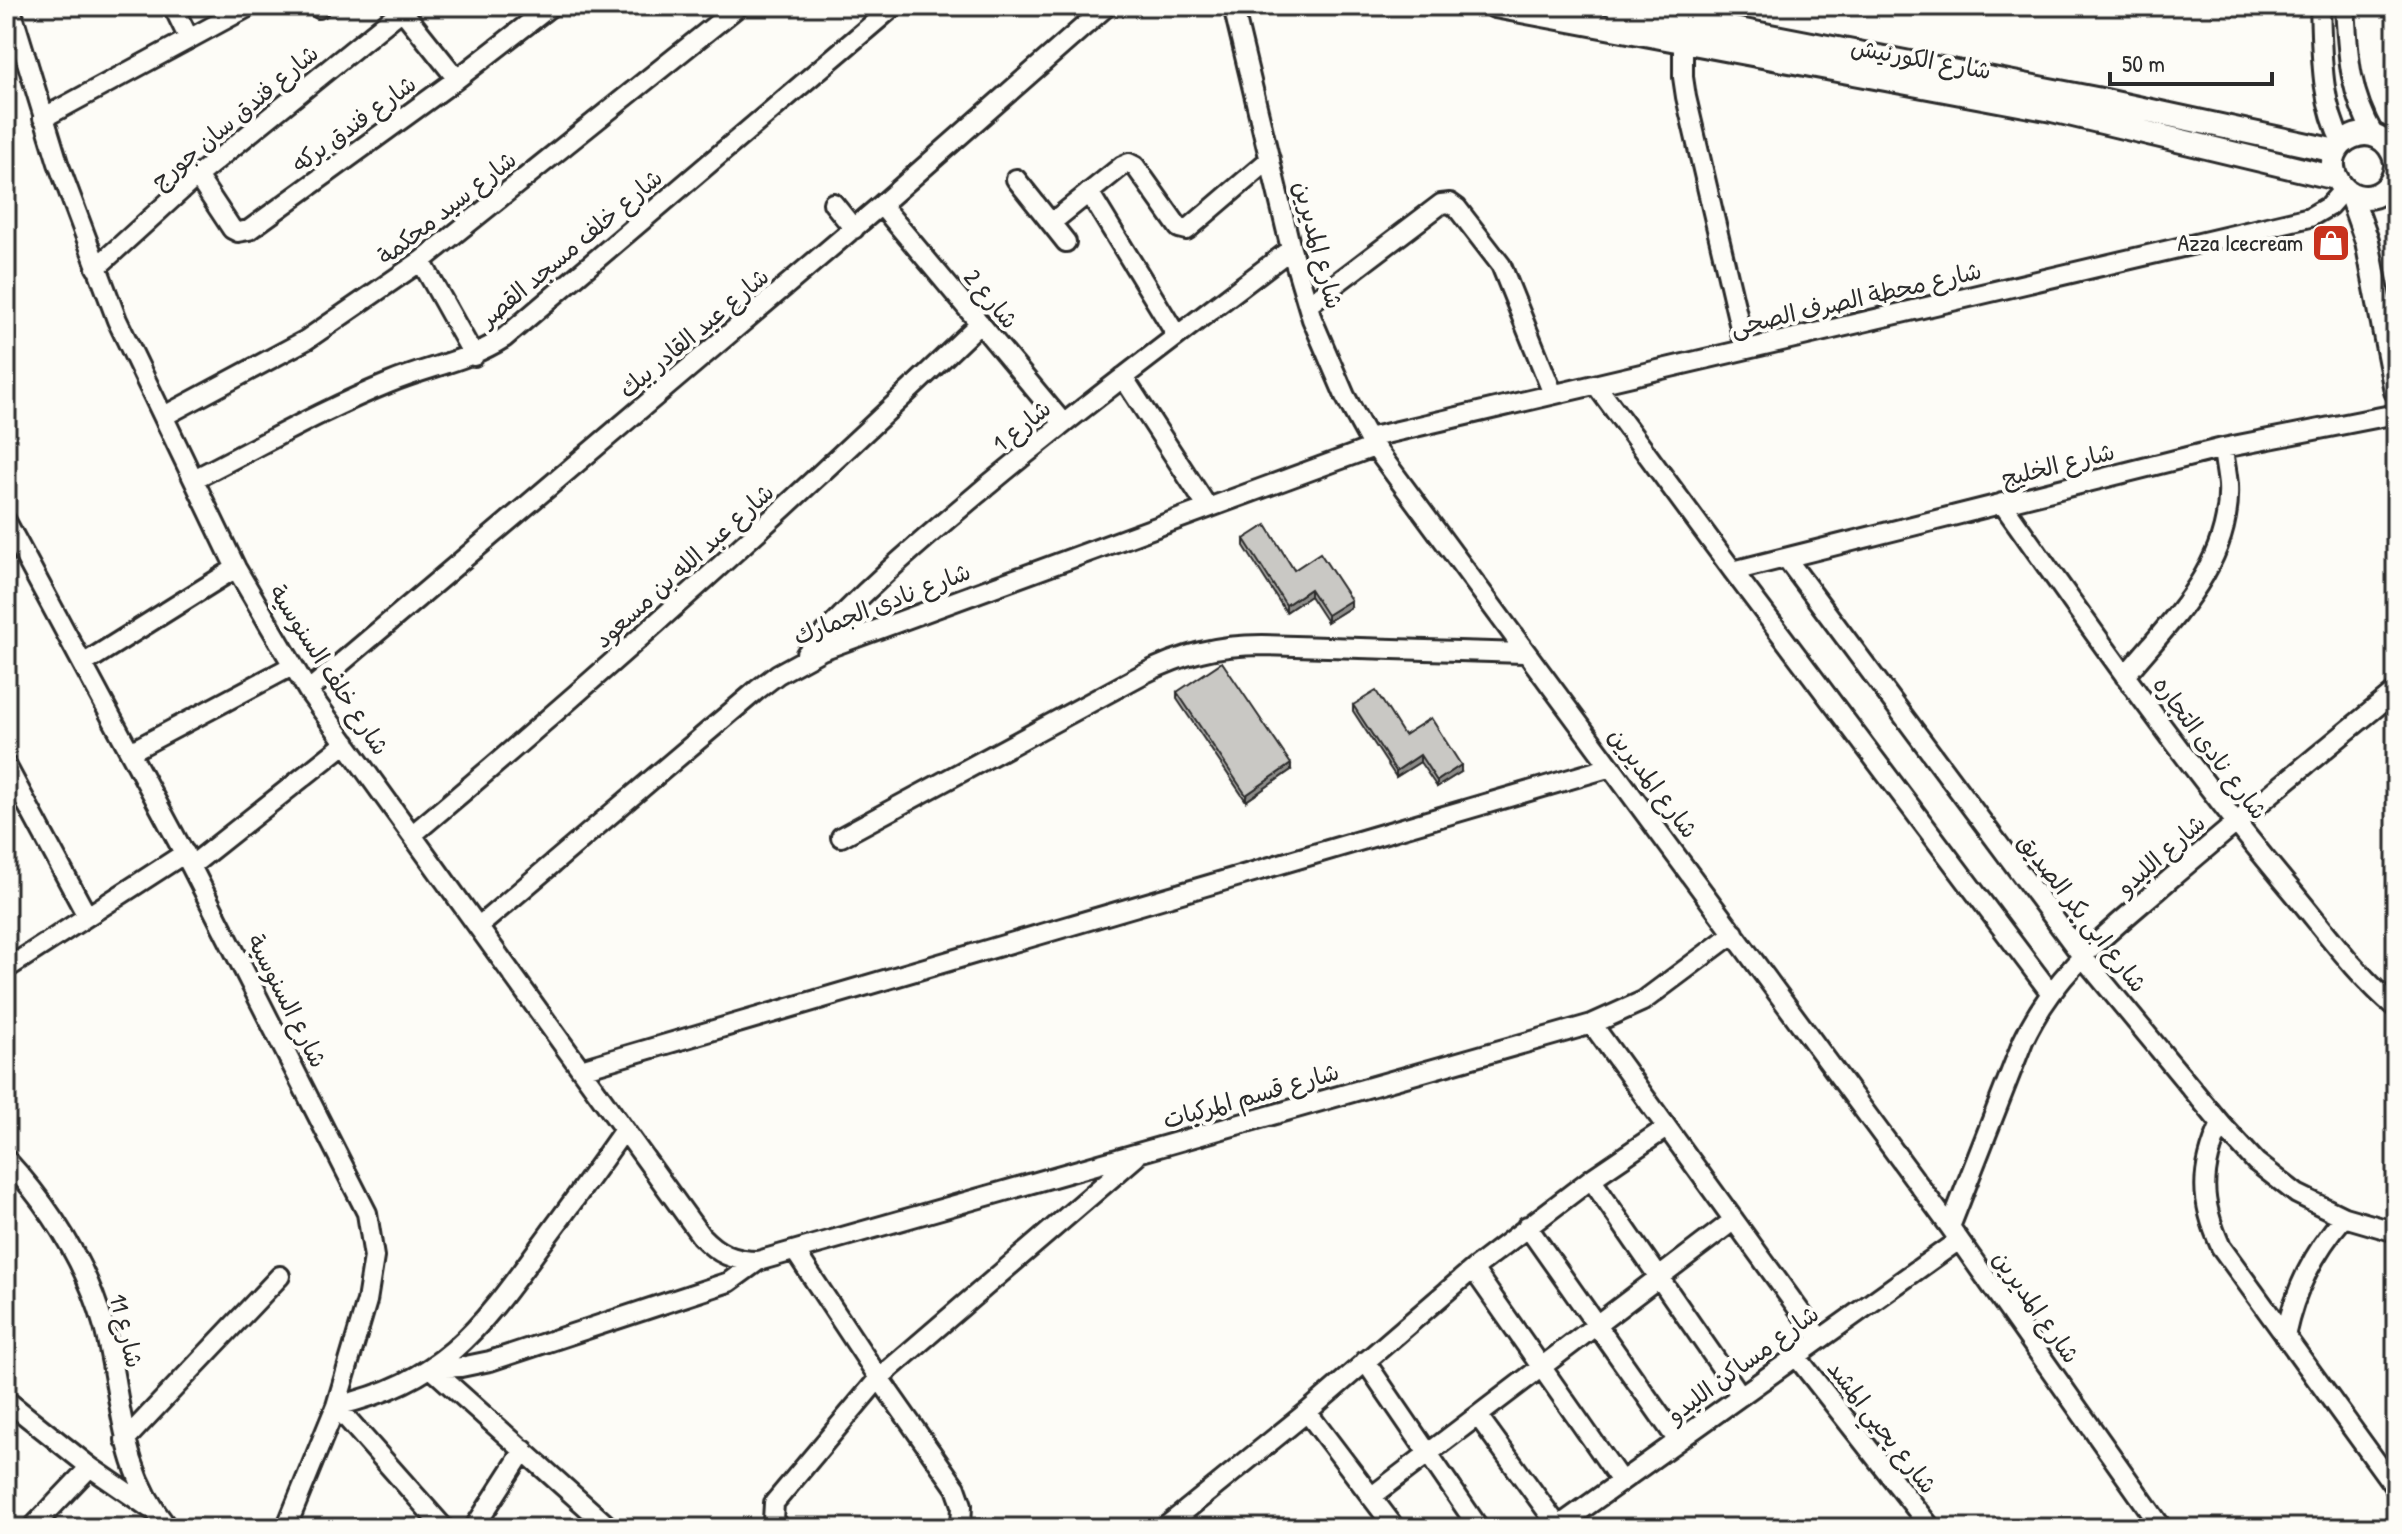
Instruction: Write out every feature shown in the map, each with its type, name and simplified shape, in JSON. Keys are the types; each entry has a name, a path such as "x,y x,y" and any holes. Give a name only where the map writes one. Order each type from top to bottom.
{"street":[{"name":"شارع خلف السنوسية","path":"10,6 43,118 117,320 236,568 292,666 701,1236 712,1248 726,1256 742,1261 758,1261"},
{"path":"173,6 189,39"},
{"path":"43,118 250,6"},
{"name":"شارع فندق بركه","path":"197,176 232,229 243,232 457,79 551,6"},
{"name":"شارع سيد محكمة","path":"164,416 306,340 421,261 739,6"},
{"name":"شارع خلف مسجد القصر","path":"194,479 390,382 474,356 504,338 894,6"},
{"name":"شارع عبد القادر بيك","path":"308,691 854,229 1107,6"},
{"name":"شارع المديرين","path":"1233,6 1291,249 1308,305 1328,358 1371,442 1954,1233 2162,1528"},
{"name":"شارع الكورنيش","path":"1495,6 2067,113 2343,187"},
{"name":"شارع الكورنيش","path":"1615,6 2339,147"},
{"path":"2320,6 2326,97 2339,147"},
{"path":"2343,187 2367,197 2383,192 2393,179 2396,168 2389,145 2374,135 2353,87 2345,6"},
{"path":"405,8 457,79"},
{"name":"شارع فندق سان جورج","path":"96,268 197,176 405,8"},
{"path":"1650,37 1653,14"},
{"path":"1683,42 1686,97 1745,349"},
{"path":"2374,135 2356,135 2339,147 2333,160 2367,241 2396,391"},
{"path":"1051,223 1122,166 1132,164 1176,224 1187,230 1270,159"},
{"path":"1016,179 1066,242"},
{"name":"شارع محطة الصرف الصحى","path":"1371,442 1553,394 2310,217 2329,206 2343,187"},
{"path":"1089,192 1177,336"},
{"path":"833,203 854,229"},
{"path":"1308,305 1441,204 1450,203 1501,265 1553,394"},
{"name":"شارع 2","path":"881,205 1063,423"},
{"name":"شارع 1","path":"801,660 843,613 900,558 1063,423 1291,249"},
{"path":"421,261 474,356"},
{"name":"شارع عبد الله بن مسعود","path":"412,835 681,602 849,449 980,323"},
{"path":"1123,377 1208,508"},
{"path":"1596,385 2050,992"},
{"name":"شارع الخليج","path":"1733,571 2223,448 2396,414"},
{"name":"شارع نادى الجمارك","path":"478,927 757,690 801,660 1208,508 1371,442"},
{"path":"2125,676 2197,589 2214,557 2225,523 2227,498 2223,448"},
{"name":"شارع نادى التجاره","path":"2002,503 2235,823 2370,984 2396,1008"},
{"name":"شارع السنوسية","path":"6,521 188,859 367,1213 374,1257 372,1279 336,1406 286,1528"},
{"name":"شارع ابى بكر الصديق","path":"1786,558 2082,956 2221,1124 2256,1162 2297,1194 2344,1217 2396,1232"},
{"path":"83,664 236,568"},
{"path":"841,837 1143,674 1200,650 1231,645 1262,645 1524,653"},
{"path":"130,752 292,666"},
{"name":"شارع الليدو","path":"1954,1233 2023,1041 2050,992 2082,956 2235,823 2396,691"},
{"path":"6,969 87,916 188,859 346,743"},
{"path":"6,765 87,916"},
{"path":"581,1069 1611,767"},
{"name":"شارع قسم المركبات","path":"758,1261 1592,1024 1643,1001 1734,933"},
{"path":"1592,1024 1820,1339"},
{"path":"2221,1124 2210,1147 2205,1172 2205,1198 2210,1223 2221,1247 2396,1489"},
{"path":"1164,1528 1307,1412 1473,1269 1591,1179 1666,1128"},
{"path":"444,1528 336,1406 399,1386 455,1351 496,1307 624,1130"},
{"path":"780,1528 773,1520 774,1503 879,1378 1142,1152"},
{"name":"شارع 11","path":"6,1159 56,1220 85,1273 104,1329 125,1440 142,1490 168,1528"},
{"path":"1591,1179 1741,1396"},
{"path":"2285,1336 2296,1292 2305,1272 2344,1217"},
{"path":"1371,1497 1734,1220"},
{"path":"1527,1226 1678,1441"},
{"name":"شارع مساكن الليدو","path":"1557,1527 1820,1339 1954,1233"},
{"path":"795,1251 956,1488 962,1505 961,1528"},
{"path":"431,1368 461,1367 490,1361 729,1282 758,1261"},
{"path":"1473,1269 1621,1481"},
{"path":"125,1440 280,1276"},
{"name":"شارع يحيي المشد","path":"1796,1356 1931,1528"},
{"path":"1365,1361 1479,1528"},
{"path":"431,1368 610,1528"},
{"path":"6,1400 90,1467 156,1512"},
{"path":"1307,1412 1395,1528"},
{"path":"1478,1416 1557,1527"},
{"path":"474,1528 524,1450"},
{"path":"32,1528 90,1467"}],"building":[{"path":"1266,525 1294,570 1320,553 1351,600 1327,615 1310,589 1286,605 1244,539"},
{"path":"1222,662 1291,764 1246,795 1177,692"},
{"path":"1376,691 1404,735 1431,718 1461,765 1437,781 1420,755 1396,771 1353,705"}],"place":[{"name":"Azza Icecream","path":"2331,243"}]}
